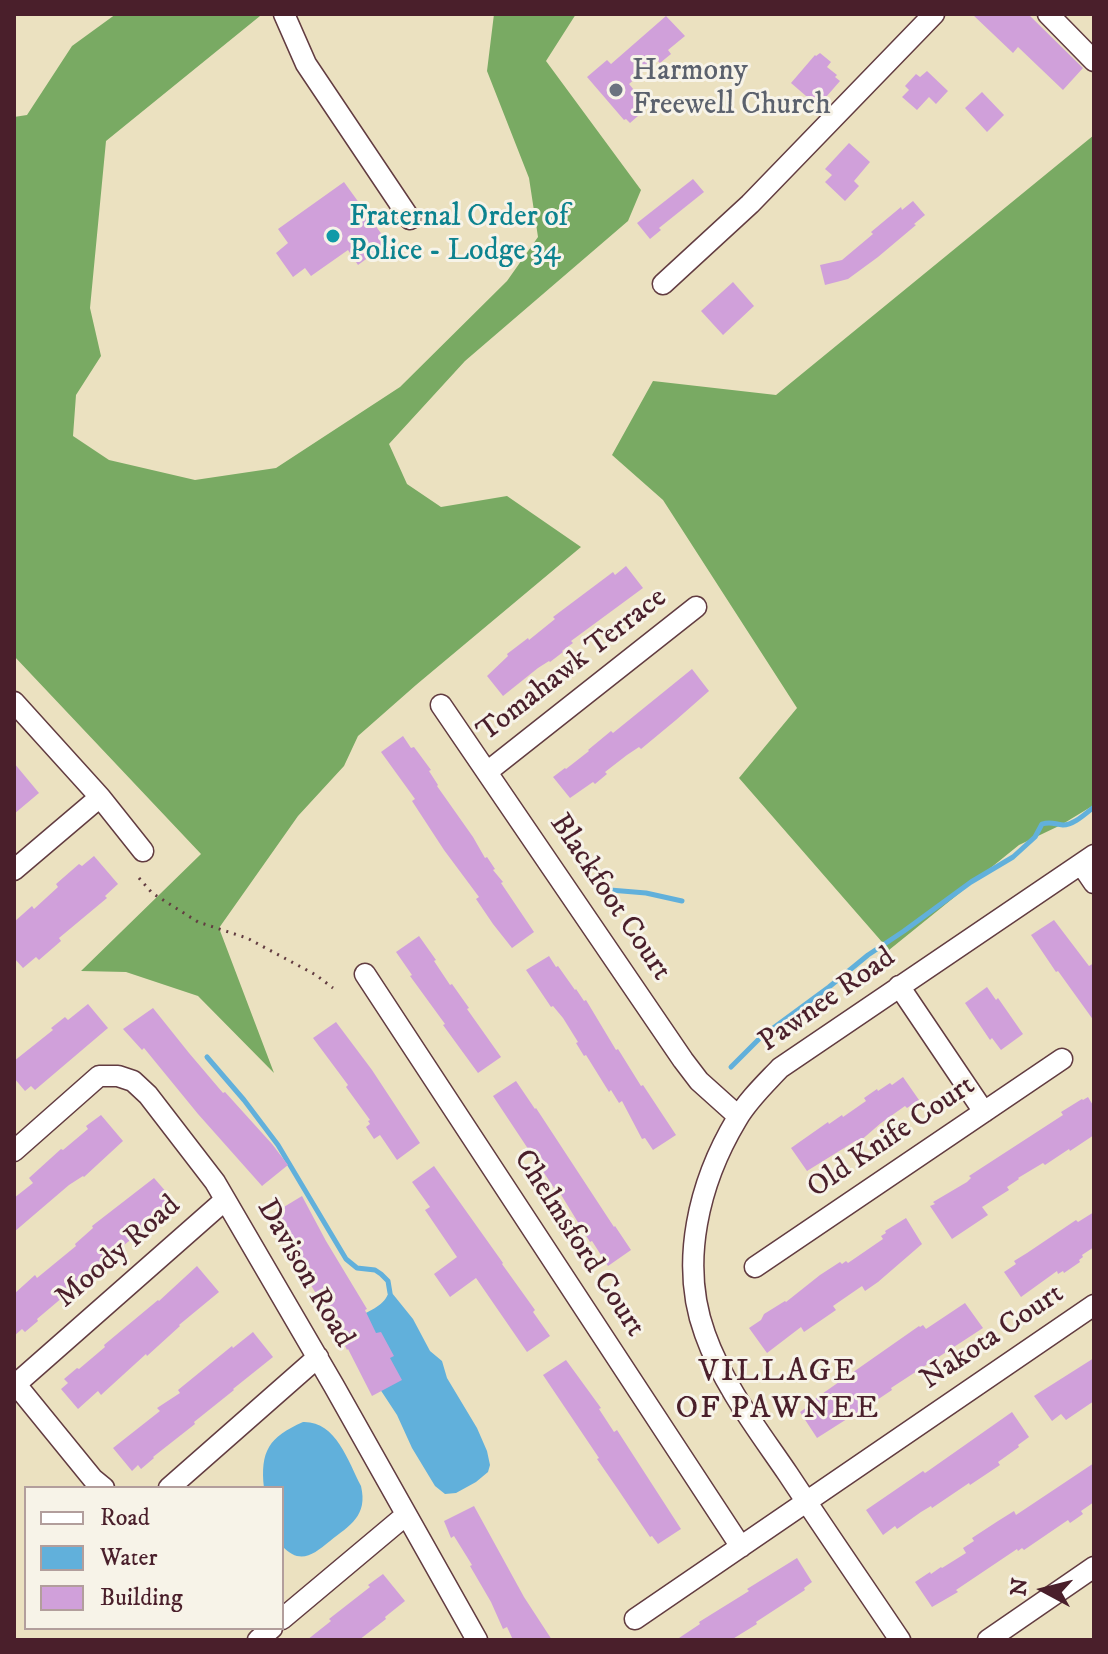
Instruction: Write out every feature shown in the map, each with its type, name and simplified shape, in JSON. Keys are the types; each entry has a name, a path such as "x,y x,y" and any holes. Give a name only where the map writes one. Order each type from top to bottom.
{"street":[{"path":"284,14 306,64 410,219"},
{"path":"663,284 750,204 934,14"},
{"path":"1048,14 1094,61"},
{"name":"Tomahawk Terrace","path":"487,772 696,607"},
{"path":"14,702 100,797 143,851"},
{"name":"Blackfoot Court","path":"441,705 683,1060 699,1081 738,1116"},
{"path":"14,870 100,797"},
{"path":"1087,859 1094,883"},
{"name":"Pawnee Road","path":"900,1640 727,1381 704,1332 693,1274 700,1209 713,1167 738,1116 780,1068 1087,859"},
{"name":"Chelmsford Court","path":"365,974 741,1547"},
{"path":"899,986 984,1112"},
{"name":"Old Knife Court","path":"755,1267 1062,1059"},
{"name":"Davison Road","path":"14,1151 99,1076 118,1076 133,1081 148,1095 215,1182 318,1357 477,1640"},
{"name":"Moody Road","path":"15,1383 225,1200"},
{"name":"Nakota Court","path":"635,1619 1094,1305"},
{"path":"171,1486 318,1357"},
{"path":"15,1383 102,1486"},
{"path":"284,1617 406,1515"},
{"path":"988,1640 1094,1567"}],"path":[{"path":"139,878 152,893 198,922 247,938 316,975 333,988"}],"green space":[{"path":"116,14 260,16 106,141 90,308 101,356 76,395 73,436 109,460 195,480 276,468 400,387 507,281 538,237 529,178 487,71 494,14 576,14 546,61 641,190 628,221 465,361 389,444 407,484 441,507 507,496 581,547 358,736 344,766 298,816 219,928 274,1073 198,996 126,972 81,971 201,854 14,656 14,117 27,115 72,46"},
{"path":"1094,135 1094,805 1019,845 889,950 739,778 797,708 663,500 612,455 653,381 776,395"}],"water":[{"path":"392,1293 413,1319 430,1351 442,1361 447,1378 487,1451 488,1472 456,1493 445,1494 435,1486 397,1415 374,1380 356,1319 379,1306"},
{"path":"303,1422 324,1428 340,1444 361,1486 362,1505 356,1519 306,1556 295,1555 284,1548 284,1486 264,1486 264,1464 269,1447"}],"building":[{"path":"972,14 1028,14 1083,68 1063,90 1018,47 1013,53"},
{"path":"666,16 685,36 668,50 671,54 660,63 657,60 629,84 646,109 630,123 587,77 607,60 611,64"},
{"path":"820,53 831,62 827,67 840,81 820,104 815,99 813,102 791,83"},
{"path":"927,71 948,91 936,104 929,97 917,110 902,97 909,90 905,86 916,74 920,77"},
{"path":"982,92 1004,115 987,132 965,108"},
{"path":"849,143 870,162 854,181 859,186 845,201 825,182 832,175 825,169"},
{"path":"693,179 704,192 650,239 637,223"},
{"name":"Fraternal Order of Police - Lodge 34","path":"344,182 388,243 358,265 348,250 311,276 305,268 293,277 276,253 288,243 278,229"},
{"path":"913,201 925,215 916,225 848,279 825,285 820,265 842,260 901,207 902,210"},
{"path":"733,282 754,306 723,335 701,311"},
{"path":"626,566 643,588 503,696 487,676 507,654 613,572 615,575"},
{"path":"692,669 709,691 641,749 639,747 627,755 595,784 593,782 570,798 553,777"},
{"path":"403,736 431,770 437,786 534,932 512,948 476,899 479,897 444,850 412,801 415,799 381,752"},
{"path":"14,763 39,793 14,814"},
{"path":"94,856 118,884 105,896 107,898 59,938 61,941 39,960 36,957 23,968 14,958 14,922 32,906 34,909 79,864 82,866"},
{"path":"1054,920 1089,966 1094,963 1094,1021 1031,935"},
{"path":"419,936 501,1057 478,1073 396,952"},
{"path":"549,956 586,1000 616,1050 676,1135 653,1150 645,1138 642,1139 622,1101 619,1103 611,1090 609,1092 563,1018 551,1007 526,970"},
{"path":"987,987 1023,1034 1001,1050 992,1038 990,1040 965,1003"},
{"path":"88,1004 108,1028 35,1090 31,1086 25,1091 14,1078 14,1061 65,1017 68,1020"},
{"path":"153,1008 288,1165 262,1186 144,1048 142,1050 123,1029"},
{"path":"336,1022 420,1143 397,1160 380,1135 374,1139 366,1127 370,1120 313,1038"},
{"path":"903,1077 919,1100 907,1108 905,1106 859,1142 857,1140 807,1171 791,1148 828,1122 843,1117 877,1089 890,1083 892,1085"},
{"path":"516,1081 631,1250 608,1266 493,1096"},
{"path":"1088,1097 1094,1107 1094,1135 1018,1178 1007,1187 1009,1190 982,1207 988,1215 952,1239 930,1206 935,1204 933,1202 1063,1115 1061,1112"},
{"path":"101,1115 123,1141 84,1177 69,1185 14,1232 14,1198 33,1183 29,1178"},
{"path":"434,1166 550,1336 527,1352 476,1278 450,1297 434,1274 457,1257 425,1210 430,1207 412,1182"},
{"path":"154,1178 175,1202 103,1265 100,1262 75,1283 78,1287 25,1332 22,1329 14,1336 14,1294 76,1246 92,1226"},
{"path":"302,1196 367,1309 376,1333 381,1332 394,1356 390,1358 402,1380 372,1396 274,1213"},
{"path":"1094,1212 1094,1247 1064,1273 1058,1274 1057,1271 1021,1297 1004,1272 1016,1264 1014,1261 1076,1220 1078,1222"},
{"path":"906,1218 922,1244 878,1282 865,1291 862,1286 833,1306 836,1310 804,1332 801,1327 767,1353 749,1328 820,1275 840,1262 848,1263 883,1239 881,1236 885,1231"},
{"path":"197,1266 219,1292 101,1395 98,1391 78,1409 61,1389 68,1383 64,1379"},
{"path":"965,1303 983,1328 817,1438 800,1412 809,1403 919,1326 923,1325 926,1329"},
{"path":"253,1332 273,1357 141,1469 138,1465 132,1471 113,1448 160,1411 157,1408 180,1393 178,1390"},
{"path":"1094,1358 1094,1401 1066,1420 1061,1414 1052,1421 1034,1396"},
{"path":"566,1360 601,1408 614,1432 617,1430 681,1529 658,1544 650,1537 543,1375"},
{"path":"1012,1412 1029,1437 1019,1447 998,1462 1000,1465 970,1485 883,1535 866,1510"},
{"path":"1094,1463 1094,1502 1081,1511 1083,1514 1070,1523 1068,1520 1024,1550 1017,1549 932,1607 915,1582 966,1553 963,1548 974,1541 972,1538 1014,1511 1016,1515"},
{"path":"474,1506 524,1597 552,1640 513,1640 507,1627 503,1629 472,1565 454,1536 451,1538 444,1521"},
{"path":"797,1558 812,1582 757,1624 731,1640 676,1640 749,1591 747,1589"},
{"path":"383,1574 405,1601 386,1619 359,1640 307,1640 370,1587 368,1585"}],"waterway":[{"path":"731,1067 761,1037 868,955 971,882 1013,857 1035,837 1042,824 1067,824 1094,807"},
{"path":"610,890 646,893 682,901"},
{"path":"207,1057 278,1145 346,1259 357,1268 375,1270 381,1274 388,1281 390,1293"}],"place":[{"name":"Harmony Freewell Church","path":"616,90"},
{"name":"Fraternal Order of Police - Lodge 34","path":"333,236"}],"district":[{"name":"VILLAGE OF PAWNEE","path":"778,1392"}]}
